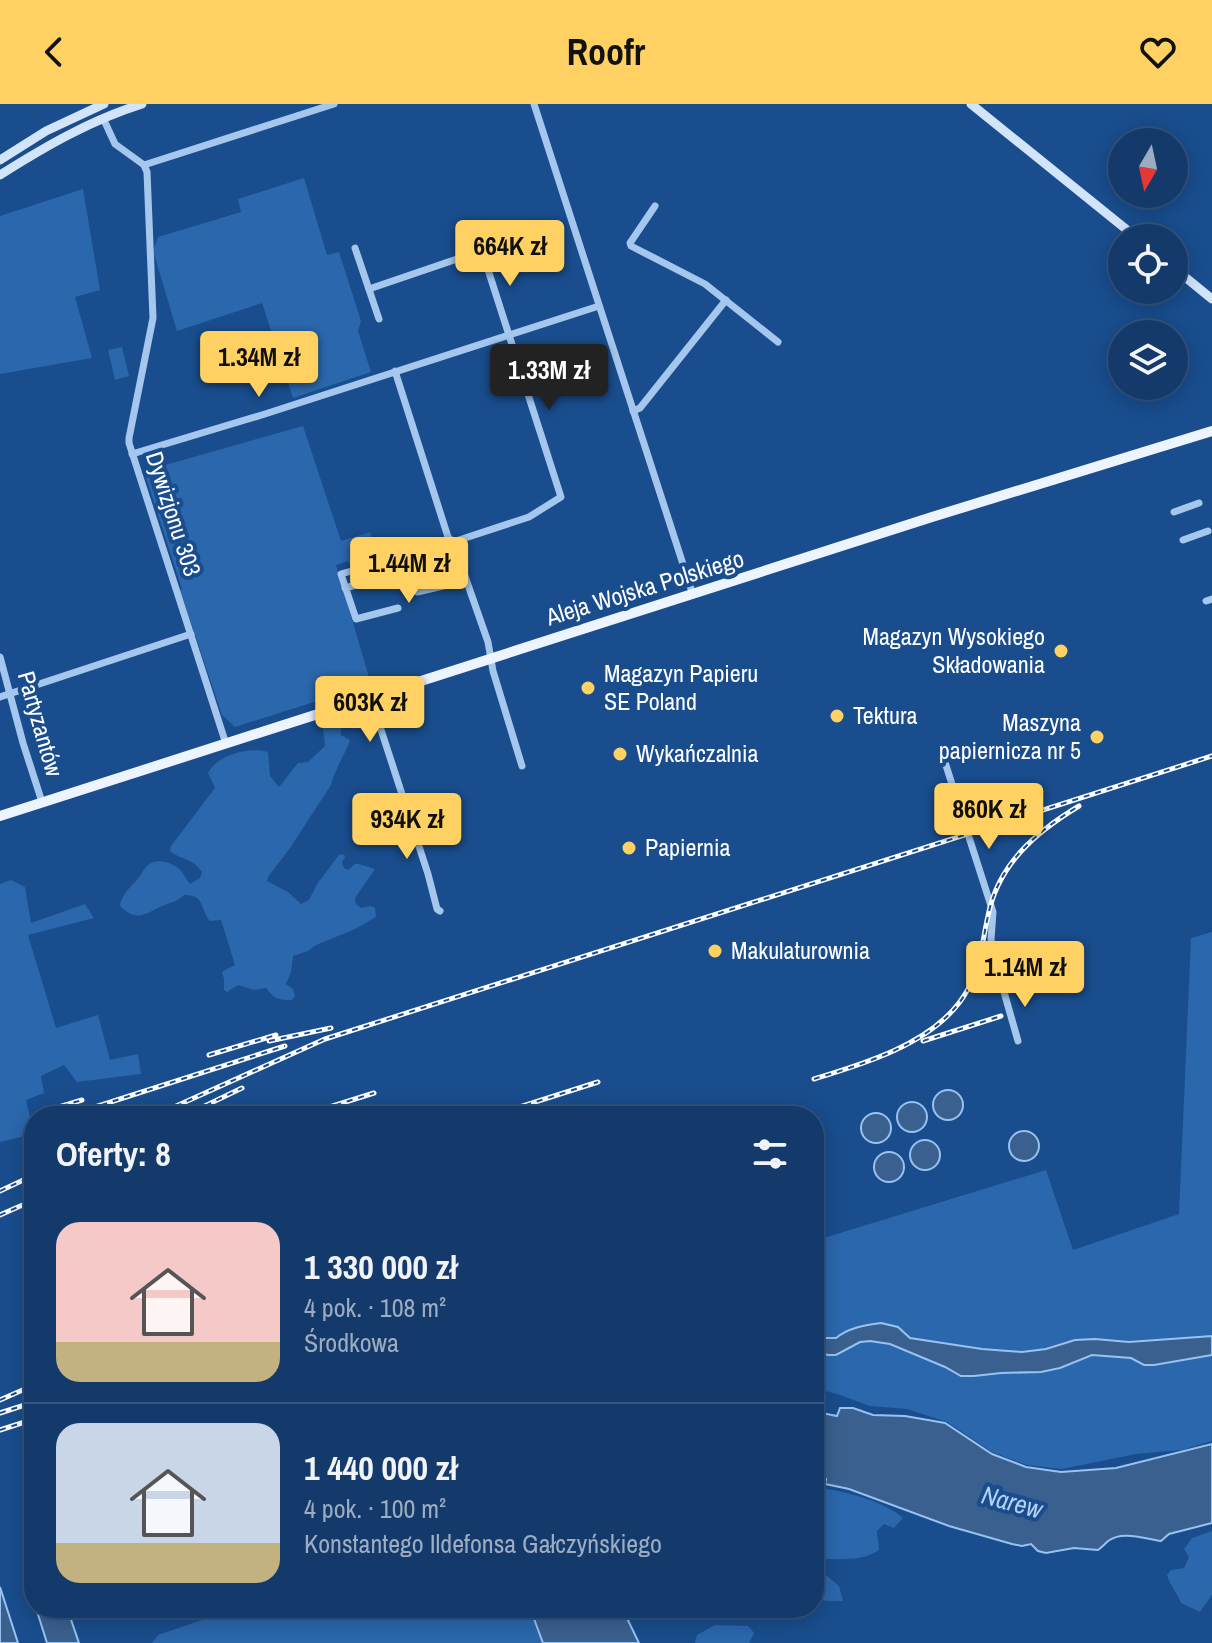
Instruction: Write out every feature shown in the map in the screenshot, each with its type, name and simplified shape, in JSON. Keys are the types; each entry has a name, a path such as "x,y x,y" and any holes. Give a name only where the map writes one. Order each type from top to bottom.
{"main road":[{"path":"0,160 56,126 104,104"},
{"path":"0,175 60,139 103,118 142,104"},
{"path":"971,104 1120,224"},
{"path":"1188,279 1212,299"},
{"name":"Aleja Wojska Polskiego","path":"0,816 491,657 1212,431"}],"street":[{"path":"103,118 115,144 144,165 334,104"},
{"path":"534,104 693,595"},
{"name":"Dywizjonu 303","path":"144,165 147,172 153,318 129,438 226,744"},
{"path":"655,206 630,245 700,280 778,342"},
{"path":"369,289 504,243"},
{"path":"355,248 379,319"},
{"path":"398,608 357,620 341,574 529,517 561,497 482,251"},
{"path":"633,411 640,408 726,300"},
{"path":"132,454 599,306"},
{"path":"395,371 448,537 453,542 488,642 496,682 522,766"},
{"path":"1174,512 1199,503"},
{"path":"1183,540 1208,531"},
{"path":"405,556 417,592 452,584"},
{"path":"345,588 389,576"},
{"path":"0,697 191,634"},
{"name":"Partyzantów","path":"0,657 42,802"},
{"path":"370,696 440,911"},
{"path":"942,753 993,912 991,939 994,957 1018,1041"}],"shaded area":[{"path":"304,178 327,255 339,252 361,321 358,331 371,372 293,398 262,303 177,331 153,251 158,237 241,212 238,199"},
{"path":"83,189 100,290 75,297 92,358 0,374 0,216"},
{"path":"122,347 129,376 115,380 108,350"},
{"path":"303,426 341,541 370,532 379,560 351,569 348,561 336,565 371,684 235,727 222,715 144,471"},
{"path":"328,725 341,728 341,735 350,740 348,746 331,785 267,881 288,892 301,904 309,900 317,884 343,854 342,862 348,870 355,864 375,869 355,898 361,908 375,908 376,917 293,956 286,984 293,989 295,996 292,1000 277,998 266,988 254,990 238,985 227,992 222,974 235,965 221,920 210,921 196,897 184,895 138,916 120,906 122,899 151,863 163,862 175,866 190,884 200,878 202,872 194,864 170,851 215,788 208,773 218,761 243,751 268,752 270,776 279,787 298,763 308,762 325,746 323,728"},
{"path":"11,880 25,887 31,923 85,904 94,918 28,935 56,1028 98,1015 110,1060 138,1054 141,1074 77,1082 64,1065 41,1076 44,1093 26,1100 27,1106 24,1106 24,1136 0,1142 0,884"},
{"path":"1212,932 1212,1441 1182,1450 1136,1454 1062,1469 1027,1465 992,1452 947,1422 907,1409 870,1406 824,1391 824,1238 1046,1170 1073,1250 1179,1214 1191,938"},
{"path":"824,1489 873,1501 903,1518 894,1528 884,1524 877,1531 879,1550 853,1559 824,1559"},
{"path":"1212,1531 1212,1595 1200,1612 1181,1603 1167,1575 1171,1570 1184,1568 1189,1557 1184,1549 1192,1538"},
{"path":"824,1573 839,1586 843,1601 824,1600"},
{"path":"208,1618 533,1618 542,1643 152,1643 158,1635"},
{"path":"715,1625 748,1626 754,1633 749,1643 695,1643 697,1635"}],"water":[{"path":"948,1090 959,1094 963,1105 959,1116 948,1120 937,1116 933,1105 937,1094"},
{"path":"912,1102 923,1106 927,1117 923,1128 912,1132 901,1128 897,1117 901,1106"},
{"path":"876,1113 887,1117 891,1128 887,1139 876,1143 865,1139 861,1128 865,1117"},
{"path":"1024,1131 1035,1135 1039,1146 1035,1157 1024,1161 1013,1157 1009,1146 1013,1135"},
{"path":"925,1140 936,1144 940,1155 936,1166 925,1170 914,1166 910,1155 914,1144"},
{"path":"889,1152 900,1156 904,1167 900,1178 889,1182 878,1178 874,1167 878,1156"},
{"path":"881,1323 898,1327 910,1338 1022,1352 1075,1340 1129,1342 1212,1336 1212,1355 1144,1365 1131,1358 1092,1355 1041,1372 961,1376 890,1344 860,1342 836,1355 824,1354 824,1338 836,1338 863,1326"},
{"name":"Narew","path":"840,1408 853,1408 873,1415 905,1416 945,1423 992,1454 1026,1467 1061,1472 1116,1468 1212,1444 1212,1523 1169,1534 1161,1541 1120,1536 1098,1550 1074,1548 1046,1553 1038,1551 1031,1544 1012,1544 949,1526 849,1489 825,1484 824,1413 837,1416"},
{"path":"0,1587 18,1643 0,1643"},
{"path":"39,1618 70,1618 79,1643 47,1643"},
{"path":"534,1618 627,1618 639,1643 543,1643"}],"railway":[{"path":"176,1106 325,1039 1212,756"},
{"path":"814,1079 893,1051 912,1042 946,1018 971,982 979,961 993,897 1010,865 1048,827 1079,806"},
{"path":"923,1041 1001,1016"},
{"path":"269,1041 331,1028"},
{"path":"209,1055 276,1035"},
{"path":"98,1106 285,1046"},
{"path":"522,1106 598,1082"},
{"path":"205,1106 242,1088"},
{"path":"333,1106 374,1093"},
{"path":"62,1106 82,1100"},
{"path":"0,1191 24,1180"},
{"path":"0,1215 24,1204"},
{"path":"0,1400 24,1389"},
{"path":"0,1413 24,1405"},
{"path":"0,1430 24,1422"}],"place":[{"name":"Magazyn Wysokiego Składowania","path":"1061,651"},
{"name":"Magazyn Papieru SE Poland","path":"588,688"},
{"name":"Tektura","path":"837,716"},
{"name":"Maszyna papiernicza nr 5","path":"1097,737"},
{"name":"Wykańczalnia","path":"620,754"},
{"name":"Papiernia","path":"629,848"},
{"name":"Makulaturownia","path":"715,951"}]}
